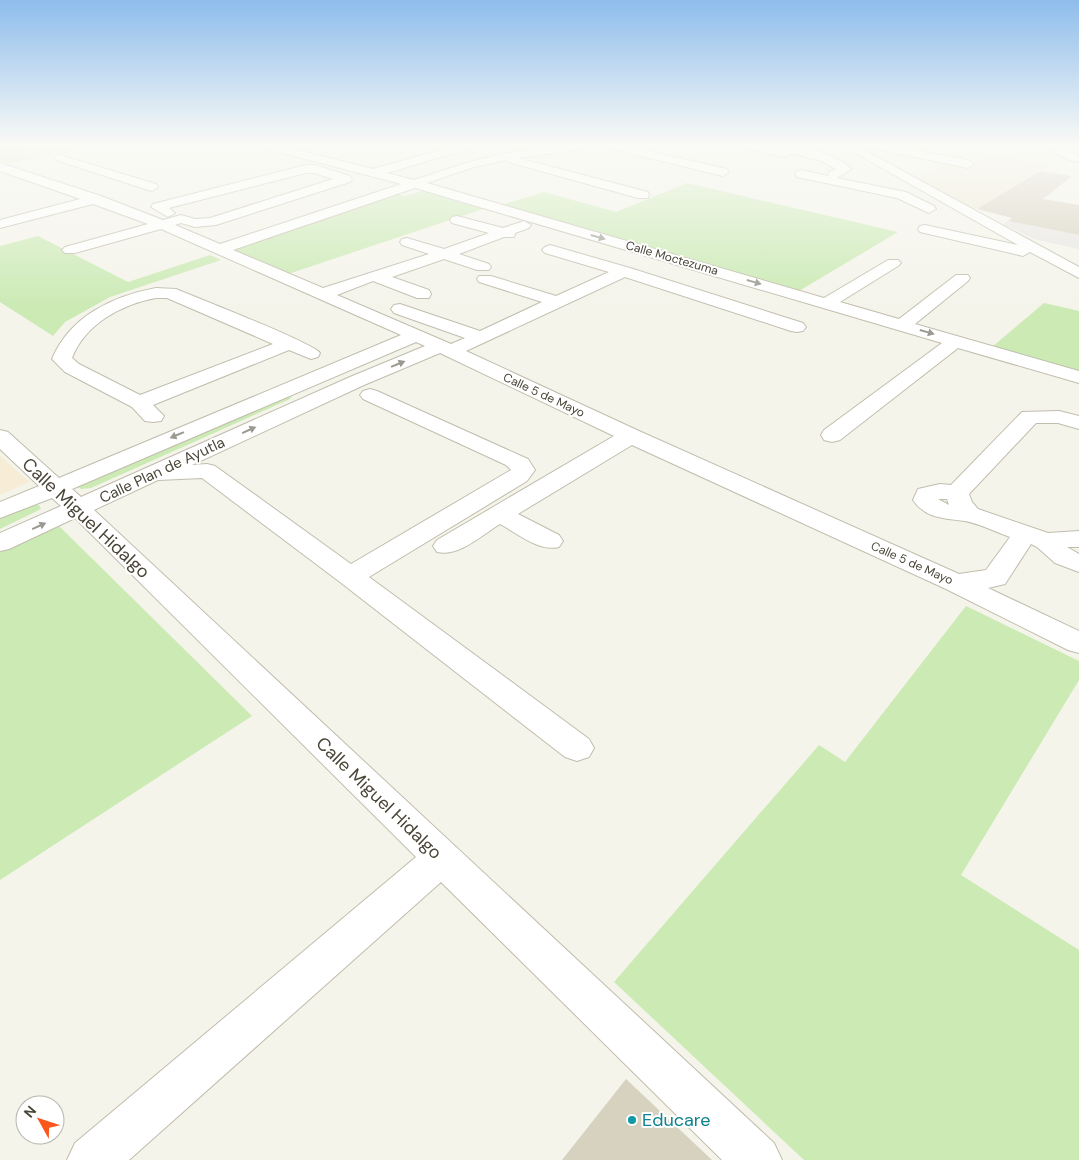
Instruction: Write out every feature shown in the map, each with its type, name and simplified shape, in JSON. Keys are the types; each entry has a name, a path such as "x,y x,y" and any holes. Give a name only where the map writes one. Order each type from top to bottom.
{"street":[{"path":"0,224 95,199"},
{"name":"Calle 5 de Mayo","path":"96,199 147,218 217,250 439,341 631,436 956,583 1079,643"},
{"path":"147,218 168,213 158,208 161,205 184,199"},
{"path":"70,250 181,219 195,223 211,222 283,199"},
{"path":"217,250 365,199"},
{"name":"Calle Moctezuma","path":"468,199 1079,377"},
{"path":"912,199 932,210"},
{"path":"945,199 1079,273"},
{"path":"457,220 504,232 523,232"},
{"path":"925,229 1053,258"},
{"path":"319,292 411,267 504,232"},
{"path":"1019,239 1066,249"},
{"path":"407,242 445,254 484,273 558,302"},
{"path":"550,250 624,271 797,327"},
{"path":"827,303 893,263"},
{"path":"319,292 377,269 411,267"},
{"path":"400,309 439,341 482,337 624,271"},
{"path":"373,276 423,294"},
{"path":"902,324 962,278"},
{"path":"291,343 219,372 146,410 72,368 62,359 64,350 70,340 86,325 129,299 150,292 170,292 291,343 311,353"},
{"path":"832,435 957,340"},
{"name":"Calle Plan de Ayutla","path":"0,543 66,498 244,407 330,370 439,341"},
{"name":"Calle Plan de Ayutla","path":"0,511 66,498 155,473 324,397 364,388 439,341"},
{"path":"330,370 514,460 520,464 523,470 519,476 508,483 350,576"},
{"path":"219,372 244,383"},
{"path":"296,384 324,397"},
{"path":"1069,420 1030,417 963,504 1035,538 1066,559 1079,564"},
{"path":"446,546 631,436"},
{"name":"Calle Miguel Hidalgo","path":"0,437 757,1160"},
{"path":"207,471 212,447"},
{"path":"155,473 207,471 350,576 577,748"},
{"path":"500,514 550,541"},
{"path":"956,583 995,578 1035,538 1079,539"},
{"path":"995,578 1010,610"},
{"path":"92,1160 442,858"}],"shaded area":[{"path":"954,199 994,199 978,209 968,207"},
{"path":"1008,221 1079,235 1079,249 1034,239 1003,224"},
{"path":"0,456 30,482 0,495"}],"green space":[{"path":"375,199 450,199 483,209 288,274 228,249"},
{"path":"520,199 570,199 616,212 648,199 756,199 898,232 799,291 501,205"},
{"path":"38,236 128,282 210,255 221,260 110,297 65,322 53,336 0,302 0,246"},
{"path":"1044,303 1079,311 1079,373 992,347"},
{"path":"291,394 290,399 91,488 81,489 78,487 78,485"},
{"path":"30,505 39,505 41,509 0,529 0,518"},
{"path":"60,527 252,716 0,880 0,552 52,528"},
{"path":"966,606 1079,661 1079,680 961,875 1079,950 1079,1160 804,1160 614,982 819,745 845,762"}],"building":[{"path":"993,199 1044,199 1079,205 1079,235 1008,221 1012,218 977,209"},
{"name":"Educare","path":"626,1079 712,1160 562,1160"}],"place":[{"name":"Educare","path":"632,1120"}]}
